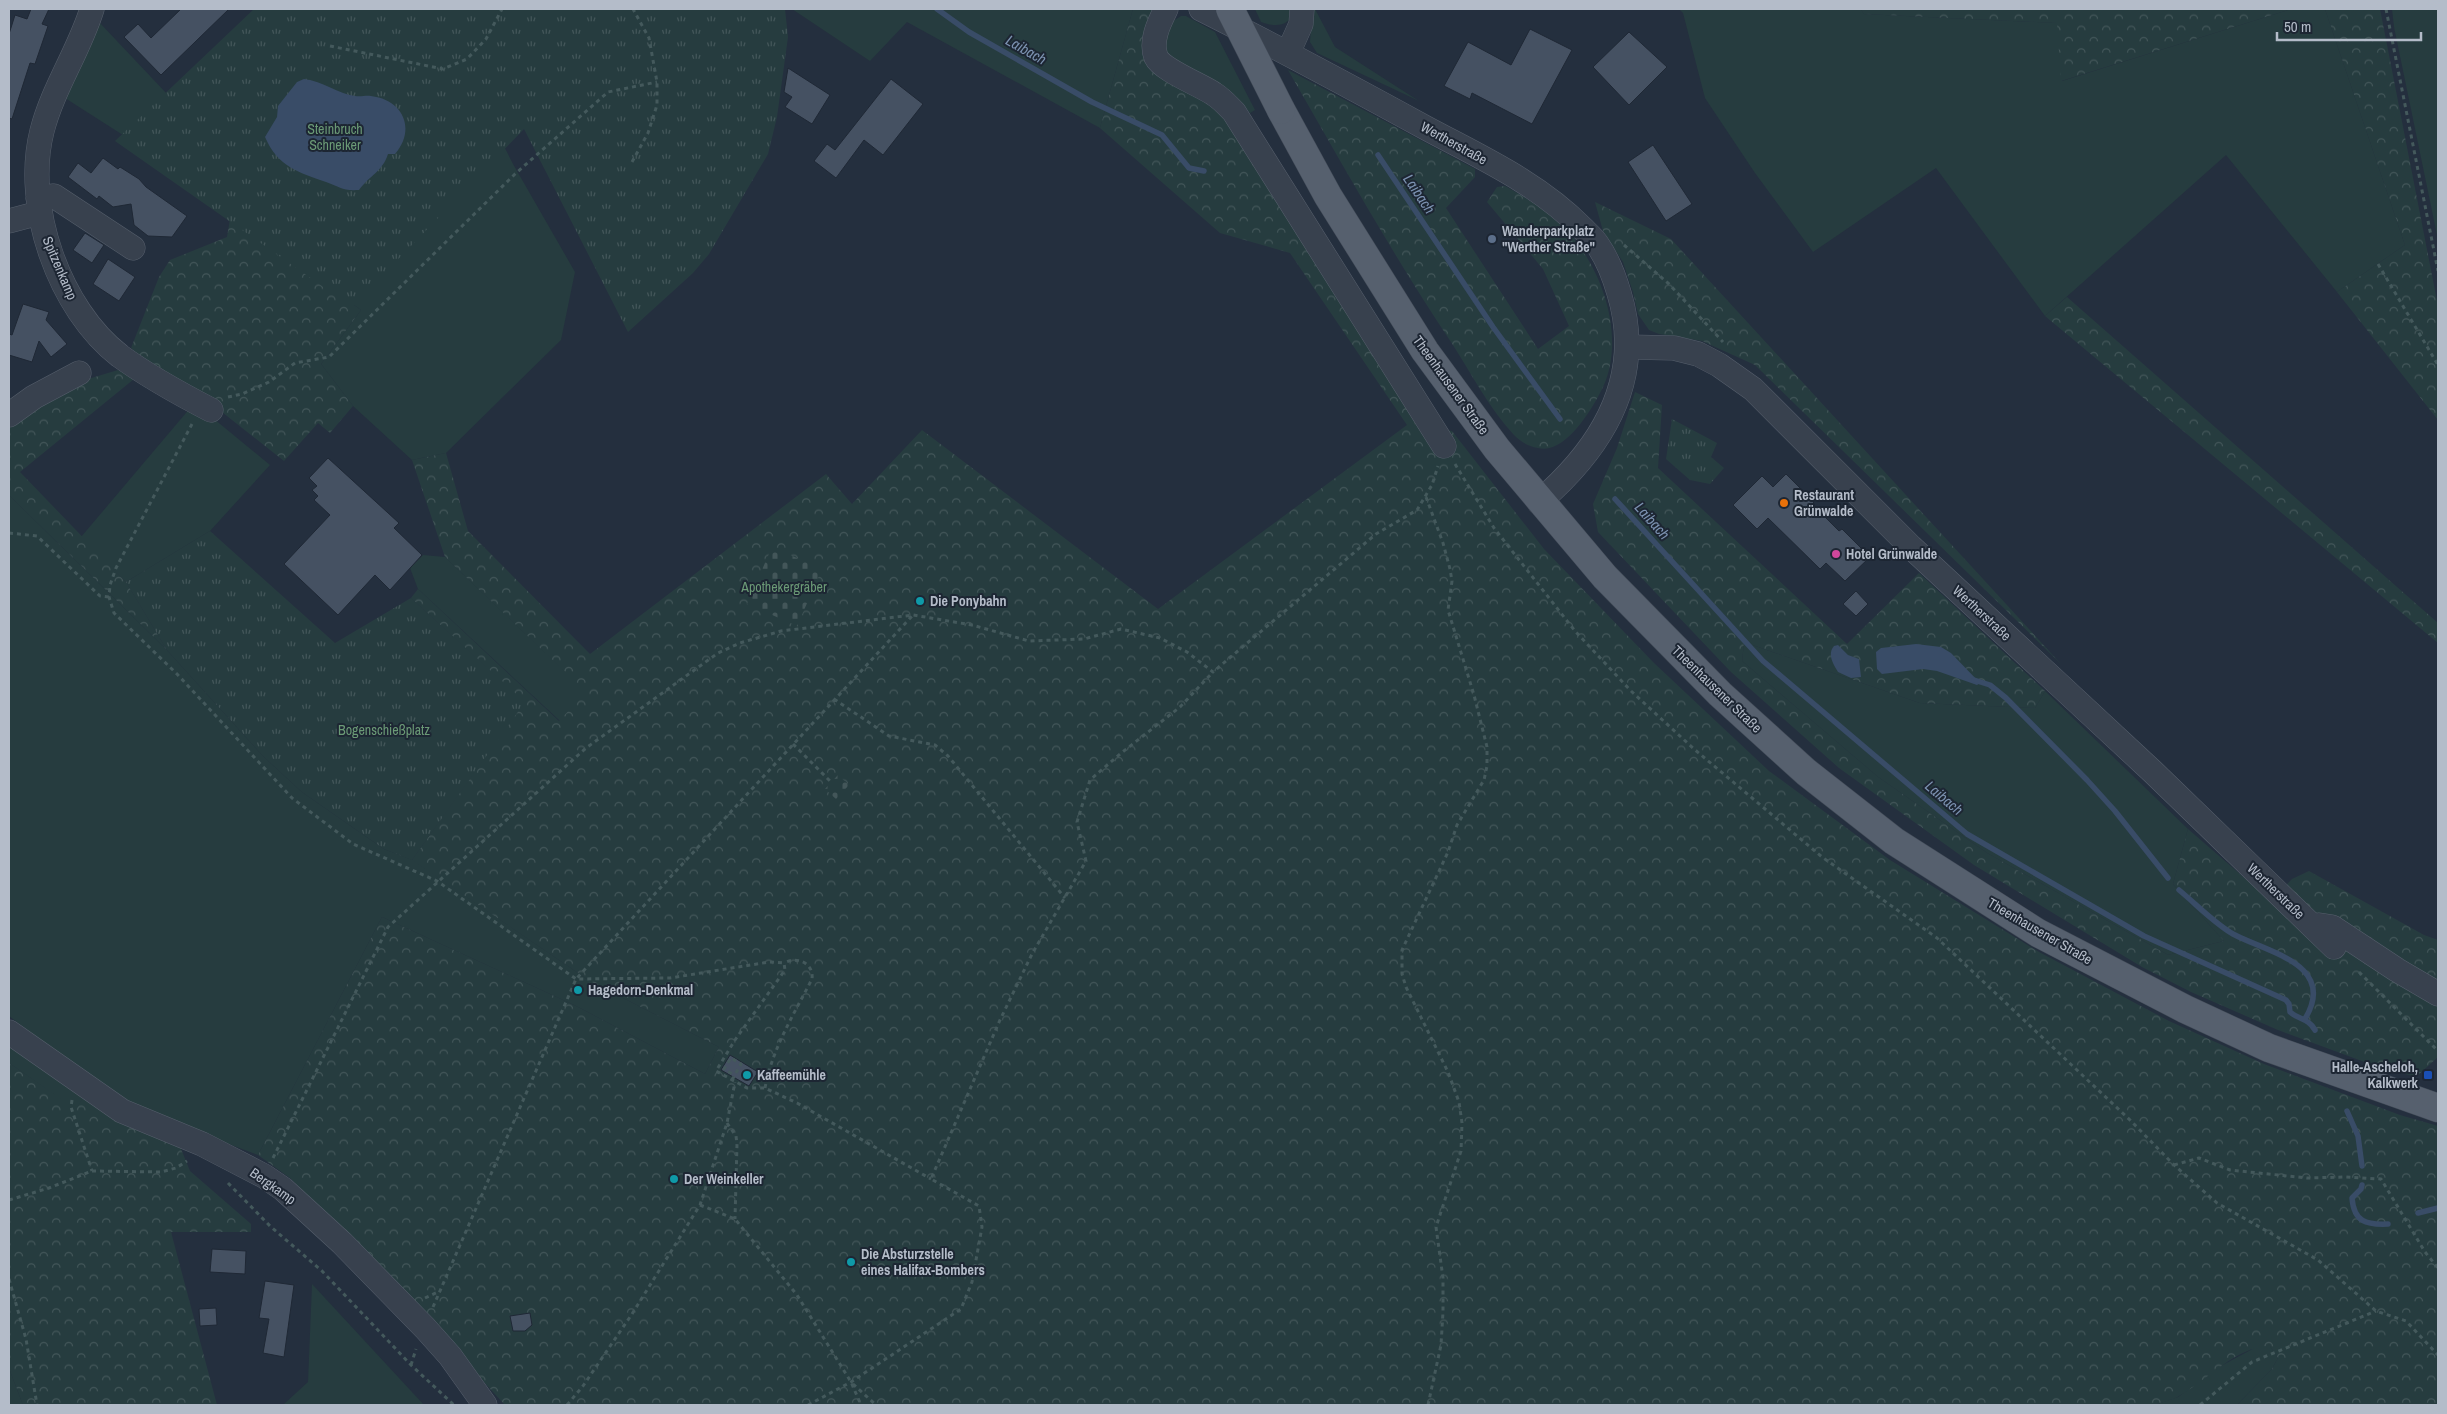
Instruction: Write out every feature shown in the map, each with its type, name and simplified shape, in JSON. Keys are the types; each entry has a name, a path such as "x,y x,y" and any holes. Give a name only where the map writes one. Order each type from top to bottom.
{"main road":[{"name":"Theenhausener Straße","path":"1230,9 1281,110 1328,196 1425,351 1497,449 1539,502 1605,577 1720,694 1806,772 1894,841 2038,933 2185,1009 2268,1048 2438,1108"}],"street":[{"name":"Spitzenkamp","path":"92,9 52,99 42,131 36,164 38,205 50,251 72,299 94,330 119,355 165,386 206,408"},
{"path":"1166,9 1156,34 1154,45 1156,57 1170,69 1216,95 1234,112 1444,446"},
{"name":"Wertherstraße","path":"1201,9 1288,53 1524,181 1565,211 1597,244 1614,277 1626,315 1628,347 1615,407 1601,433 1560,484 1539,502"},
{"path":"1288,53 1301,24 1302,9"},
{"path":"9,221 54,196 133,248"},
{"name":"Wertherstraße","path":"1628,347 1674,348 1698,354 1719,365 1753,389 1911,547 2153,772 2334,947"},
{"path":"9,415 34,398 78,374"},
{"name":"Wertherstraße","path":"2312,927 2322,924 2332,928 2438,994"},
{"name":"Bergkamp","path":"9,1032 122,1111 202,1144 264,1176 283,1190 342,1243 425,1328 450,1356 486,1405"}],"path":[{"path":"330,46 443,69 467,59 486,39 502,9"},
{"path":"632,162 648,133 656,105 657,82 649,38 633,9"},
{"path":"2386,9 2438,271"},
{"path":"657,82 608,92 516,174 329,357 295,363 269,382 242,394 212,400 116,568 110,585 109,597 114,613 177,674 292,798 353,844 437,881 576,978 670,978 768,962 803,961 808,964 812,968 812,979 778,1045 765,1088"},
{"path":"1618,240 1669,284 1724,343"},
{"path":"2378,264 2438,365"},
{"path":"931,1179 1000,1020 1032,954 1086,861 1076,822 1090,780 1180,707 1213,672 1376,534 1418,510 1426,497 1444,446"},
{"path":"1444,446 1494,528 1533,580 1575,631 1631,691 1724,776 1822,857 1937,938 2216,1203 2318,1260 2376,1311 2406,1321 2438,1355"},
{"path":"1426,497 1443,543 1450,569 1452,581 1448,610 1474,695 1487,747 1487,766 1484,780 1457,825 1445,860 1402,950 1402,974 1406,987 1448,1072 1459,1102 1462,1123 1461,1151 1440,1209 1436,1227 1443,1278 1443,1312 1441,1345 1428,1405"},
{"path":"9,533 37,536 100,596 109,597"},
{"path":"264,1176 388,927 586,748 718,653 740,643 781,631 913,615 972,625 1029,641 1084,639 1121,629 1160,638 1187,652 1213,672"},
{"path":"425,1328 438,1292 576,978 913,615"},
{"path":"834,699 890,736 935,745 948,756 1064,898"},
{"path":"792,744 831,782"},
{"path":"2334,947 2438,1052"},
{"path":"784,963 785,970 735,1040 716,1071 747,1088 765,1088 797,1103 979,1206 982,1227 972,1282 961,1309 851,1382 808,1405"},
{"path":"567,1405 583,1386 632,1314 700,1205 727,1123 734,1075 741,1064 730,1058 724,1069 734,1075"},
{"path":"72,1101 71,1107 92,1171"},
{"path":"727,1123 736,1136 735,1219"},
{"path":"9,1200 50,1188 92,1171 161,1172 176,1168 193,1157"},
{"path":"2174,1165 2200,1158 2230,1170 2307,1178 2345,1177 2381,1180 2425,1252 2438,1268"},
{"path":"221,1178 270,1226 322,1271 411,1365 454,1405"},
{"path":"700,1205 735,1219 797,1295 851,1382 861,1405"},
{"path":"9,1279 26,1339 37,1405"},
{"path":"2200,1405 2252,1362 2376,1311"},
{"path":"851,1382 876,1405"}],"green space":[{"name":"Steinbruch Schneiker","path":"254,9 785,9 788,37 777,117 768,154 709,254 693,273 628,332 524,129 352,307 115,141"},
{"path":"434,9 513,164 575,272 561,340 446,453 412,460 353,406 321,364 361,310 230,219 126,137 65,98 99,22 168,95"},
{"path":"792,9 1133,9 1100,128 907,22 870,61"},
{"path":"1133,9 1157,9 1149,34 1208,101 1233,124 1419,426 1452,431 1544,549 1654,663 1769,771 1890,860 2039,952 2169,1021 2264,1064 2400,1115 2438,1126 2438,1405 2237,1405 2272,1369 2278,1358 2270,1346 2257,1348 2233,1358 2179,1396 2154,1405 505,1405 350,1237 290,1178 258,1155 382,917 576,1006 705,1074 719,1047 590,981 412,860 524,702 411,598 418,589 559,721 586,692 445,557 412,460 446,453 468,531 590,654 826,474 852,504 922,430 1158,609 1407,425 1290,253 1220,233 1100,128"},
{"path":"1255,9 1296,9 1286,22 1273,25 1261,22"},
{"path":"1312,9 1315,9 1335,47 1419,101 1317,53 1310,42"},
{"path":"1679,9 1861,9 1864,14 2058,23 2062,81 2291,9 2325,9 2405,245 2337,292 2226,155 2045,316 1936,168 1813,252 1755,173 1705,98 1683,13"},
{"path":"1861,9 2291,9 2061,81 2057,23 1864,14"},
{"path":"2325,9 2380,9 2438,306 2438,420 2337,292 2405,245"},
{"path":"2392,9 2438,9 2438,240 2394,27"},
{"path":"1181,16 1186,16 1215,32 1255,110 1250,113 1241,103 1182,69 1163,48 1170,23"},
{"path":"1288,70 1475,169 1475,177 1446,208 1538,349 1569,326 1543,269 1487,202 1497,187 1505,186 1548,214 1576,241 1599,281 1607,304 1612,350 1608,372 1600,393 1583,421 1566,439 1548,448 1538,448 1525,443 1505,425 1387,242"},
{"path":"1595,202 1671,239 2061,664 1755,365 1702,341 1659,334 1649,330 1638,314 1623,262 1603,231"},
{"path":"230,219 361,310 321,364 353,406 330,433 318,423 284,461 203,397 154,368 131,348 159,277 170,260 227,237"},
{"path":"2067,297 2438,623 2438,643 2045,316"},
{"path":"118,370 134,379 20,472 126,582 167,650 9,495 9,427 65,386"},
{"path":"1635,392 1662,405 1658,468 1847,644 1919,573 2045,691 2035,708 1920,703 1744,642 1742,661 1878,777 1987,853 2168,955 2224,941 2173,884 2188,829 2271,901 2292,879 2309,871 2424,935 2438,940 2438,1057 2416,1077 2370,1064 2278,1030 2191,992 2142,967 1974,865 1839,768 1731,672 1598,532 1593,504 1617,448"},
{"path":"191,407 208,414 270,465 210,531 126,582 81,537"},
{"path":"1672,419 1717,443 1711,457 1724,468 1710,484 1690,480 1666,459"},
{"path":"9,495 167,650 263,756 302,792 384,849 413,860 590,981 719,1047 705,1074 576,1006 382,917 258,1155 125,1105 9,1016"},
{"name":"Bogenschießplatz","path":"210,531 335,643 411,598 525,702 412,860 384,849 302,792 263,756 167,650 126,582"},
{"name":"Apothekergräber","path":"772,547 822,569 797,626 747,604"},
{"path":"423,555 445,557 587,692 560,721 418,589 410,568"},
{"path":"1744,642 1920,703 2035,708 2045,691 2188,829 2173,884 2224,941 2168,955 1987,853 1878,777 1742,661"},
{"path":"838,775 849,785 836,799 825,789"},
{"path":"9,1043 85,1095 76,1110 9,1063"},
{"path":"9,1063 76,1109 85,1095 179,1144 190,1171 251,1224 251,1232 171,1232 217,1405 23,1405 9,1368"},
{"path":"312,1284 424,1405 270,1405 284,1404 308,1382"},
{"path":"2258,1346 2270,1346 2278,1358 2272,1369 2237,1405 2154,1405 2178,1397 2219,1367"},
{"path":"9,1368 23,1405 9,1405"}],"water":[{"path":"304,79 318,82 349,95 382,99 392,103 399,110 403,118 405,135 401,145 395,154 388,154 383,165 359,190 341,188 290,167 276,155 265,137 277,117 278,106 297,82"},
{"path":"1916,644 1941,647 1951,653 1980,683 1977,685 1937,671 1923,669 1882,674 1877,669 1876,652 1881,648"},
{"path":"1838,645 1848,655 1859,659 1861,677 1851,678 1838,672 1831,652 1834,646"}],"building":[{"path":"31,9 49,9 42,24 48,26 35,64 30,63 12,119 9,118 9,34 15,15 27,19"},
{"path":"181,9 229,9 161,75 124,37 138,24 151,38"},
{"path":"1530,29 1572,50 1532,124 1472,93 1470,99 1444,86 1468,42 1511,65"},
{"path":"1629,32 1667,67 1629,105 1593,67"},
{"path":"788,68 830,95 812,124 785,107 792,97 784,92"},
{"path":"891,79 923,104 883,155 864,140 836,178 814,161 827,144 835,150"},
{"path":"1653,145 1692,204 1666,221 1628,162"},
{"path":"103,158 118,169 120,167 139,179 146,187 187,216 172,237 148,236 134,225 131,204 113,207 99,196 97,199 68,177 78,163 91,173"},
{"path":"85,233 104,245 92,263 73,250"},
{"path":"108,259 135,277 119,301 93,284"},
{"path":"23,304 49,312 46,320 67,344 51,357 39,341 32,362 9,355 9,334 12,335"},
{"path":"328,458 399,523 394,528 422,555 390,590 375,575 338,615 284,564 330,515 314,500 318,496 312,490 317,486 309,478"},
{"path":"1786,474 1839,531 1842,529 1870,557 1845,581 1826,563 1820,569 1768,518 1757,529 1733,505 1762,476 1773,487"},
{"path":"1856,591 1868,604 1856,616 1843,604"},
{"path":"730,1055 758,1072 749,1086 721,1070"},
{"path":"212,1249 246,1251 245,1274 210,1272"},
{"path":"265,1281 294,1285 284,1357 263,1353 269,1319 259,1318"},
{"path":"216,1308 217,1325 200,1326 199,1309"},
{"path":"530,1313 532,1325 525,1331 513,1331 510,1316"}],"waterway":[{"name":"Laibach","path":"937,9 969,32 1092,102 1162,135 1189,168 1204,171"},
{"name":"Laibach","path":"1378,155 1493,327 1560,419"},
{"name":"Laibach","path":"1615,499 1763,661 1967,834 2144,936 2286,1000 2289,1004 2290,1012 2309,1023 2315,1030"},
{"path":"1974,680 1990,685 2006,698 2087,780 2115,811 2168,878"},
{"path":"2179,890 2226,930 2279,954 2294,963 2305,973 2312,985 2313,1000 2305,1019"},
{"name":"Laibach","path":"2347,1111 2358,1136 2362,1166"},
{"name":"Laibach","path":"2362,1185 2361,1189 2352,1198 2358,1217 2367,1223 2388,1224"},
{"name":"Laibach","path":"2418,1213 2438,1208"}],"place":[{"name":"Wanderparkplatz \"Werther Straße\"","path":"1492,239"},
{"name":"Restaurant Grünwalde","path":"1784,503"},
{"name":"Hotel Grünwalde","path":"1836,554"},
{"name":"Die Ponybahn","path":"920,601"},
{"name":"Hagedorn-Denkmal","path":"578,990"},
{"name":"Kaffeemühle","path":"747,1075"},
{"name":"Halle-Ascheloh, Kalkwerk","path":"2428,1075"},
{"name":"Der Weinkeller","path":"674,1179"},
{"name":"Die Absturzstelle eines Halifax-Bombers","path":"851,1262"}]}
